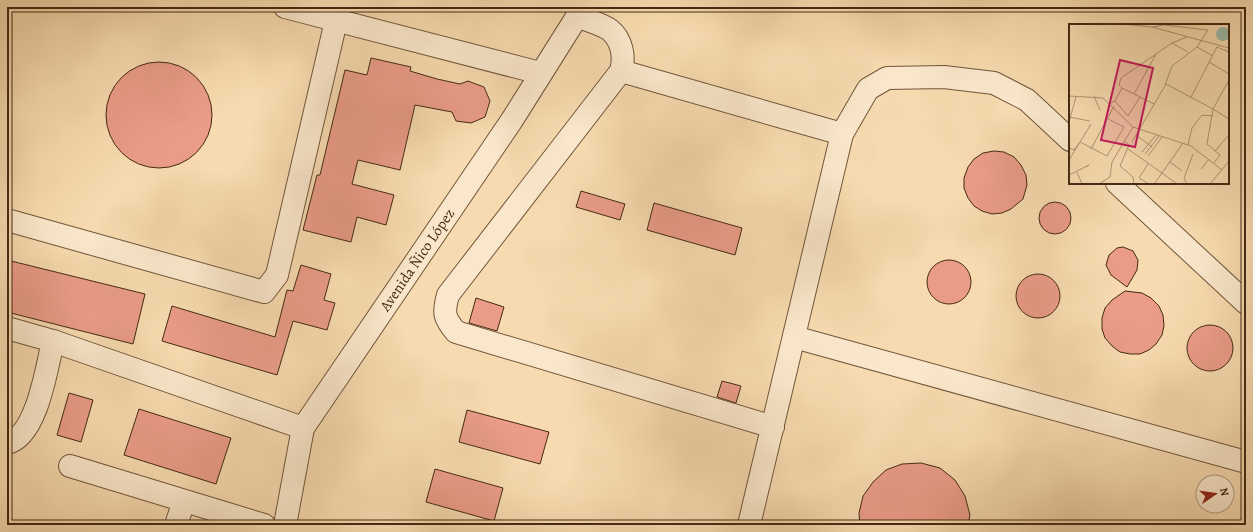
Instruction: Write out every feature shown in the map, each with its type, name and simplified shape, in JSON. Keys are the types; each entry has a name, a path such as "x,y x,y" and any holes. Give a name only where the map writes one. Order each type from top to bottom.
{"street":[{"path":"285,7 540,73"},
{"path":"580,12 610,30 620,42 624,61 620,71 448,295 445,308 447,321 456,332 772,427"},
{"name":"Avenida Ñico López","path":"284,525 303,428 512,120 540,73 580,12"},
{"path":"7,220 264,292 277,275 336,21"},
{"path":"620,71 842,134"},
{"path":"749,525 842,134 868,89 887,78 944,77 994,83 1027,100 1069,139"},
{"path":"1118,184 1246,302"},
{"path":"7,328 53,341 303,428"},
{"path":"794,337 1246,462"},
{"path":"7,443 26,429 36,413 53,341"},
{"path":"70,466 264,525"},
{"path":"176,525 184,501"}],"building":[{"path":"371,58 411,67 410,71 437,79 460,84 468,81 484,87 490,101 485,117 471,123 456,121 452,112 415,105 400,170 358,160 352,184 394,195 386,225 357,217 351,242 303,230 317,175 320,175 345,70 367,75"},
{"path":"159,62 179,66 196,78 208,95 212,115 208,135 196,152 179,164 159,168 139,164 122,152 110,135 106,115 110,95 122,78 139,66"},
{"path":"994,151 1004,152 1014,157 1021,165 1026,175 1027,185 1023,199 1011,209 1002,213 992,214 982,211 974,206 968,198 964,188 964,178 968,167 974,159 983,153"},
{"path":"581,191 625,204 620,220 576,207"},
{"path":"1052,202 1058,202 1068,209 1071,218 1070,224 1064,231 1058,234 1052,234 1042,227 1039,221 1039,215 1046,205"},
{"path":"654,203 742,228 735,255 647,230"},
{"path":"1123,247 1133,251 1138,260 1137,270 1127,287 1111,275 1106,265 1109,255 1117,248"},
{"path":"7,260 145,294 133,344 7,312"},
{"path":"949,260 961,264 967,270 971,282 967,294 961,300 949,304 937,300 931,294 927,282 931,270 937,264"},
{"path":"301,265 331,274 324,300 335,303 327,330 293,321 277,375 162,341 172,306 275,337 287,290 293,291"},
{"path":"1038,274 1050,278 1056,284 1060,296 1056,308 1050,314 1038,318 1026,314 1020,308 1016,296 1020,284 1026,278"},
{"path":"1125,291 1142,293 1151,298 1159,306 1163,315 1164,326 1162,335 1156,344 1149,350 1140,354 1120,352 1105,338 1102,329 1102,318 1105,308 1112,300"},
{"path":"476,298 504,307 497,331 469,323"},
{"path":"1210,325 1223,329 1229,335 1233,348 1229,361 1223,367 1210,371 1197,367 1191,361 1187,348 1191,335 1197,329"},
{"path":"722,381 741,386 736,403 717,397"},
{"path":"69,393 93,400 81,442 57,435"},
{"path":"139,409 231,438 216,484 124,455"},
{"path":"467,410 549,432 540,464 459,442"},
{"path":"921,463 940,468 955,480 965,496 970,515 968,525 860,525 859,513 863,496 873,482 886,470 902,464"},
{"path":"435,469 503,488 494,521 426,502"}],"railway":[{"path":"846,7 860,9 1000,7"}]}
